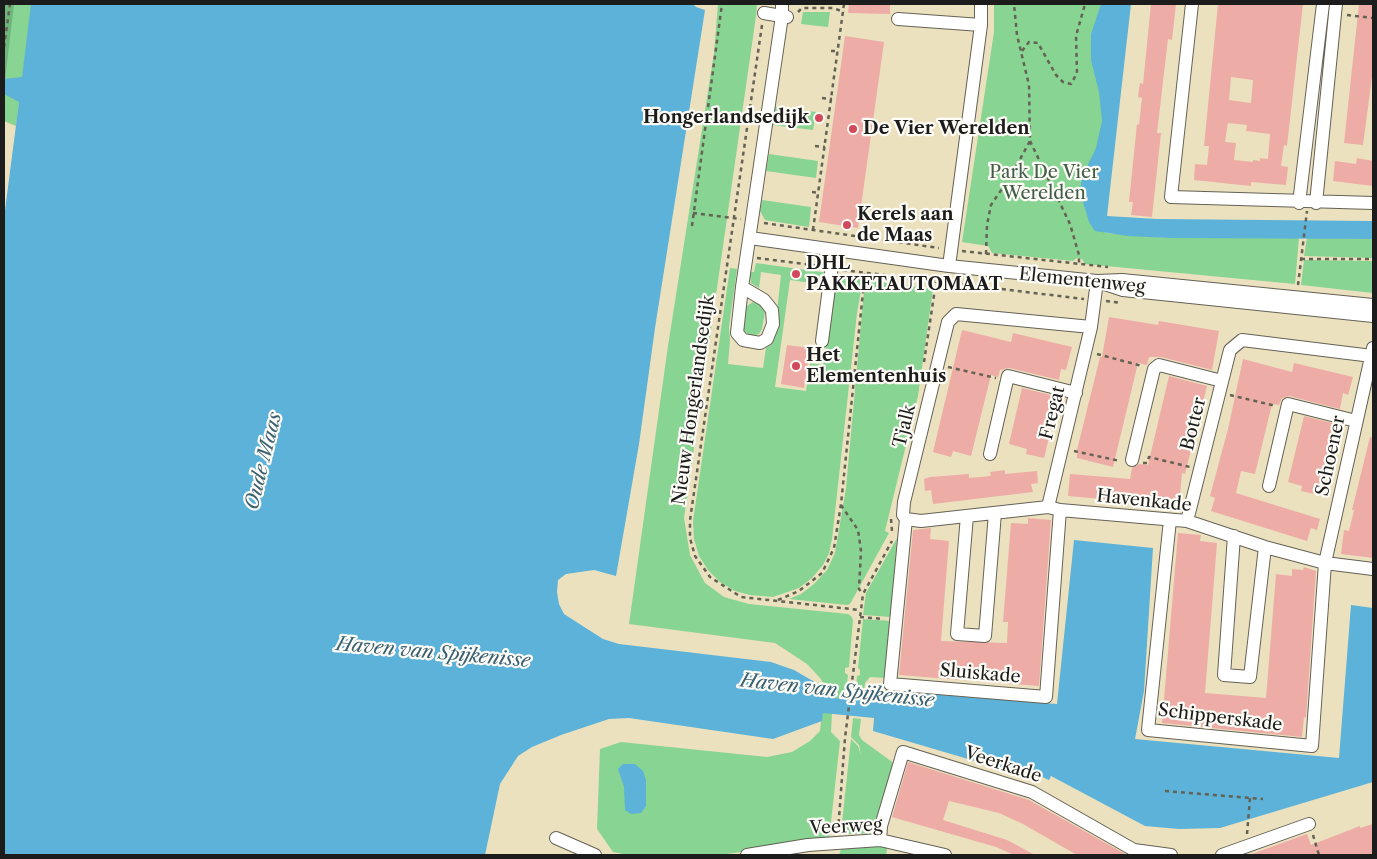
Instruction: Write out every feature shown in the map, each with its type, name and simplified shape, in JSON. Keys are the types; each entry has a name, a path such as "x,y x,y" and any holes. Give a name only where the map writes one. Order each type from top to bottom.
{"street":[{"path":"949,266 981,26 981,4"},
{"path":"1192,4 1171,197 1303,207 1316,203 1373,203"},
{"path":"1303,207 1322,4"},
{"path":"1316,203 1336,9"},
{"path":"742,287 786,14 764,13"},
{"path":"898,19 981,26"},
{"name":"Elementenweg","path":"750,238 949,266 1097,281 1122,280 1373,305"},
{"path":"822,341 834,250"},
{"name":"Elementenweg","path":"1097,281 1123,290 1373,316"},
{"name":"Fregat","path":"1054,508 1091,327 1097,281"},
{"name":"Tjalk","path":"905,524 903,515 904,502 948,322 956,314 1091,327"},
{"name":"Schoener","path":"1242,340 1372,352 1325,563"},
{"name":"Botter","path":"1187,520 1230,350 1242,340"},
{"path":"1132,460 1154,370 1158,364 1222,381"},
{"path":"990,454 1008,376 1076,393"},
{"path":"1269,486 1288,404 1356,421"},
{"name":"Havenkade","path":"905,524 1054,508 1170,520 1187,520 1265,547 1325,563 1373,570"},
{"name":"Sluiskade","path":"905,524 890,684 1046,697 1054,508"},
{"path":"967,516 957,634 985,636 995,513"},
{"name":"Schipperskade","path":"1170,520 1148,730 1312,746 1325,563"},
{"path":"1234,536 1224,675 1250,677 1265,547"},
{"name":"Veerkade","path":"880,840 881,826 903,752 1032,792 1133,852 1171,855"},
{"path":"1222,855 1309,824"},
{"path":"556,838 595,855"},
{"name":"Veerweg","path":"747,855 808,845 880,840 945,855"}],"path":[{"path":"4,47 10,4"},
{"path":"692,226 722,4"},
{"path":"814,230 844,4"},
{"path":"1014,4 1017,35 1029,85 1030,141 1070,224 1079,255 1079,264"},
{"path":"1022,51 1029,42 1038,43 1056,75 1063,82 1071,84 1077,73 1076,36 1085,4"},
{"path":"786,14 802,8 832,8 844,12"},
{"path":"1336,9 1373,18"},
{"name":"Nieuw Hongerlandsedijk","path":"764,13 690,520 690,538 695,556 710,578 719,585 741,596 860,610"},
{"path":"831,51 839,52"},
{"path":"822,98 832,100"},
{"path":"986,254 986,225 991,205 1012,174 1030,141"},
{"path":"816,146 825,147"},
{"path":"812,192 819,194"},
{"path":"1303,207 1303,246 1298,287 1306,287"},
{"path":"694,213 951,250 1109,267"},
{"name":"Elementenweg","path":"728,254 866,273 1125,303"},
{"path":"1301,258 1373,259"},
{"path":"776,601 800,591 822,573 834,548 841,504 866,273"},
{"path":"1086,352 1154,370"},
{"path":"938,364 1007,381"},
{"path":"1219,394 1287,409"},
{"path":"841,504 858,530 861,551 859,589 863,594"},
{"path":"836,843 845,738 863,594 894,536 905,524"},
{"path":"859,616 896,619"},
{"path":"1165,791 1263,799"},
{"path":"1245,848 1250,798"},
{"path":"1309,824 1319,855"}],"green space":[{"path":"4,4 32,4 16,126 4,121"},
{"path":"4,4 14,4 5,80 4,79"},
{"path":"718,4 757,4 684,518 690,555 705,583 724,597 749,604 848,614 851,616 853,620 849,667 845,668 845,673 848,675 845,699 824,697 825,688 821,679 807,664 775,643 629,624 668,346 714,53"},
{"name":"Park De Vier Werelden","path":"994,4 1128,4 1105,233 1170,238 1299,238 1295,284 1085,264 1082,259 1077,258 1073,261 992,253 988,246 962,242 994,32"},
{"path":"803,12 830,12 828,27 801,24"},
{"path":"775,107 816,112 813,130 772,125"},
{"path":"769,154 818,161 816,178 766,171"},
{"path":"762,200 811,207 809,227 765,220 760,211"},
{"path":"1307,238 1373,239 1373,258 1304,256"},
{"path":"1304,260 1373,261 1373,293 1301,285"},
{"path":"756,263 828,273 826,285 790,280 775,387 806,391 810,363 823,365 836,276 863,280 857,313 829,553 823,565 812,578 799,588 773,597 750,595 735,591 720,582 708,570 699,556 694,539 693,521 730,268 737,269 729,327 728,364 763,368 766,348 772,344 774,338 781,275 761,272 759,288 751,283 750,276 751,272 754,272"},
{"path":"865,280 933,289 918,396 885,531 889,533 850,604 789,599 801,594 814,584 827,570 835,553 846,488"},
{"path":"753,302 763,306 765,312 762,329 759,334 751,336 743,330 745,307"},
{"path":"897,538 891,617 863,615 866,593"},
{"path":"863,619 891,621 886,678 870,677 865,683 863,701 855,700 857,676 860,675 858,668"},
{"path":"822,713 832,713 831,732 840,741 829,840 719,855 628,855 613,852 597,829 600,749 621,742 767,757 792,752 810,741 820,731"},
{"path":"853,718 861,719 859,735 862,740 895,764 875,833 850,834 841,832 851,739 858,746 861,755 859,745 851,737"},
{"path":"888,844 886,855 839,855 841,849"}],"water":[{"path":"31,4 693,4 705,10 655,328 639,444 616,576 594,570 566,574 558,580 557,592 559,604 564,614 603,639 619,644 771,662 794,670 825,688 824,697 876,702 877,690 1057,704 1074,540 1153,548 1144,691 1135,739 1339,758 1351,605 1373,608 1373,782 1220,828 1179,829 1145,826 1051,776 1049,780 1020,767 1019,774 873,731 874,718 823,713 822,721 773,739 629,718 609,719 561,735 532,747 518,756 500,784 485,855 4,855 4,218 19,102 4,94 4,79 22,77"},
{"path":"1101,4 1131,4 1107,216 1157,219 1373,221 1373,239 1170,238 1128,236 1095,231 1089,222 1080,192 1082,177 1096,148 1102,121 1099,92 1091,60 1091,34"},
{"path":"623,764 635,764 643,771 646,780 646,806 641,813 631,814 625,810 624,787 618,769"}],"building":[{"path":"849,4 890,4 890,14 848,13"},
{"path":"1151,4 1176,4 1172,40 1168,39 1157,133 1161,133 1152,217 1131,215 1133,202 1129,202 1137,124 1139,125 1142,98 1138,97 1140,83 1143,84"},
{"path":"1218,4 1303,4 1287,146 1284,145 1281,166 1288,167 1286,185 1251,182 1251,186 1194,180 1195,164 1207,165 1209,146 1204,146","holes":["1231,77 1253,80 1251,103 1229,100","1228,123 1247,125 1246,131 1270,134 1268,159 1260,158 1260,161 1253,160 1253,162 1234,160 1236,143 1225,142"]},
{"path":"1359,4 1373,4 1373,69 1363,145 1344,143"},
{"name":"De Vier Werelden","path":"845,36 884,42 858,228 819,222"},
{"path":"1357,158 1373,161 1373,186 1333,181 1335,161 1356,164"},
{"path":"1109,317 1158,325 1159,321 1219,331 1212,370 1161,357 1149,357 1147,365 1138,363 1113,467 1077,458 1077,450 1100,357 1102,357"},
{"path":"962,330 1011,342 1013,333 1072,347 1066,370 1061,369 1059,380 1009,368 1000,370 998,377 991,375 971,456 953,451 951,457 933,452"},
{"name":"Het Elementenhuis","path":"787,345 810,348 804,388 781,384"},
{"path":"1243,359 1292,372 1294,363 1353,377 1348,395 1343,393 1340,409 1289,396 1282,398 1279,405 1272,404 1255,474 1241,471 1236,493 1320,519 1317,530 1311,528 1307,541 1211,511 1215,498 1210,496 1228,429"},
{"path":"1169,376 1207,386 1185,474 1182,473 1179,506 1068,496 1070,474 1130,479 1132,468 1139,464 1148,465"},
{"path":"1022,388 1059,397 1044,458 1026,454 1027,449 1009,444"},
{"path":"1304,416 1340,425 1323,496 1301,491 1302,486 1288,482"},
{"path":"1370,437 1373,438 1373,558 1341,554 1344,530 1349,531 1354,510 1352,510"},
{"path":"1005,470 1005,474 1037,471 1038,483 1031,484 1033,492 933,504 931,490 925,491 924,479 930,477 969,474 969,478 991,476 990,472"},
{"path":"1028,518 1051,520 1039,686 899,675 913,530 931,528 930,539 949,541 941,641 1007,643 1008,622 1003,622 1011,523 1028,524"},
{"path":"1178,533 1201,535 1200,541 1217,543 1205,693 1266,698 1276,574 1292,576 1292,569 1303,570 1304,567 1316,571 1306,718 1304,717 1302,737 1162,723"},
{"path":"908,762 1029,800 1127,855 1077,855 1023,824 999,813 949,801 943,820 1007,840 1035,855 1014,855 996,847 892,817"},
{"path":"1373,824 1373,855 1249,855 1307,834 1311,845 1360,826 1360,828"}],"place":[{"name":"Hongerlandsedijk","path":"819,118"},
{"name":"De Vier Werelden","path":"853,129"},
{"name":"Kerels aan de Maas","path":"847,225"},
{"name":"DHL PAKKETAUTOMAAT","path":"796,274"},
{"name":"Het Elementenhuis","path":"796,366"}],"water label":[{"name":"Oude Maas","path":"264,461"},
{"name":"Haven van Spijkenisse","path":"433,653"},
{"name":"Haven van Spijkenisse","path":"837,691"}]}
